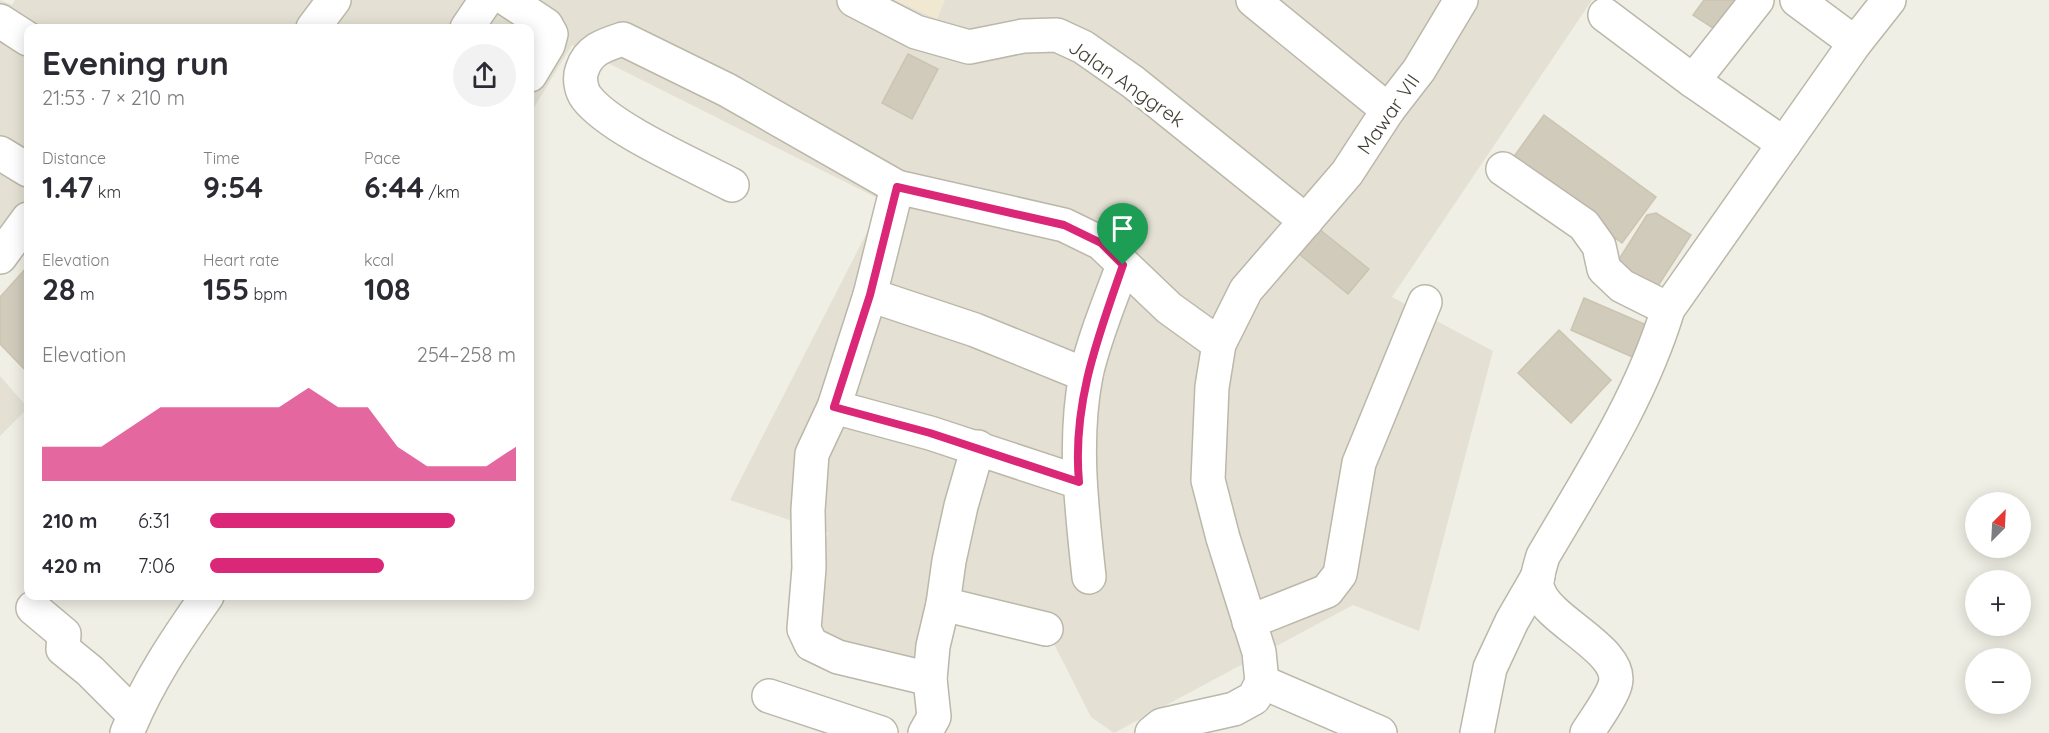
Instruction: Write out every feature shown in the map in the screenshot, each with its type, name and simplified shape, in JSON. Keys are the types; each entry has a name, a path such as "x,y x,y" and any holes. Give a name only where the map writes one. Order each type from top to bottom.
{"street":[{"path":"316,24 334,0"},
{"path":"470,24 486,0"},
{"path":"508,0 546,25 551,34 548,45 534,68"},
{"name":"Jalan Anggrek","path":"854,0 916,32 969,47 1023,36 1057,35 1083,47 1133,82 1306,222"},
{"path":"1253,0 1388,110"},
{"name":"Mawar VII","path":"1262,682 1259,652 1223,538 1208,480 1212,387 1219,344 1246,291 1276,253 1306,222 1347,173 1388,110 1419,70 1461,0"},
{"path":"1693,81 1757,0"},
{"path":"1797,0 1855,43"},
{"path":"1587,733 1615,685 1616,673 1612,663 1552,611 1538,592 1538,576 1543,556 1630,406 1656,349 1668,309 1855,43 1889,0"},
{"path":"1605,15 1693,81 1784,144"},
{"path":"0,21 24,36"},
{"path":"732,185 612,120 585,96 580,77 586,58 603,45 623,39 727,90 897,187 1064,225 1101,243 1169,308 1219,344"},
{"path":"0,153 24,168"},
{"path":"1503,169 1584,225 1599,246 1604,268 1622,286 1668,309"},
{"path":"897,187 870,295 834,407 812,454 808,510 809,568 804,629 811,644 838,657 930,679"},
{"path":"0,257 24,224"},
{"path":"1089,578 1078,465 1086,375 1123,265"},
{"path":"870,295 975,330 1086,375"},
{"path":"1249,622 1327,591 1340,574 1359,463 1425,302"},
{"path":"834,407 978,447 1079,482"},
{"path":"925,733 934,717 930,679 933,646 961,506 978,447"},
{"path":"1478,733 1490,668 1512,621 1538,576"},
{"path":"33,608 64,634 63,648 90,671 130,724 160,665 204,600"},
{"path":"943,604 1046,629"},
{"path":"1152,733 1162,725 1234,709 1254,698 1262,682 1380,733"},
{"path":"769,696 881,733"}],"shaded area":[{"path":"0,0 12,5 15,0 1592,0 1392,297 1493,351 1419,631 1353,605 1114,733 1091,717 1053,642 949,609 911,674 791,642 828,533 730,500 883,201 572,45 534,107 534,24 24,24 24,228 0,267"},
{"path":"894,0 945,0 937,19"},
{"path":"0,376 24,403 24,412 0,436"}],"building":[{"path":"1704,0 1742,0 1719,32 1693,15"},
{"path":"908,54 938,69 912,119 882,103"},
{"path":"1544,115 1656,197 1622,243 1510,162"},
{"path":"1656,213 1691,235 1656,289 1616,264 1647,215"},
{"path":"1319,229 1369,269 1348,294 1299,254"},
{"path":"24,270 24,369 0,344 0,297"},
{"path":"1584,298 1651,327 1637,359 1571,330"},
{"path":"1559,330 1611,380 1571,423 1518,373"}],"route":[{"path":"897,187 1064,225 1101,243 1123,265 1086,375 1078,465 1079,482 978,447 834,407 870,295 897,187"}]}
